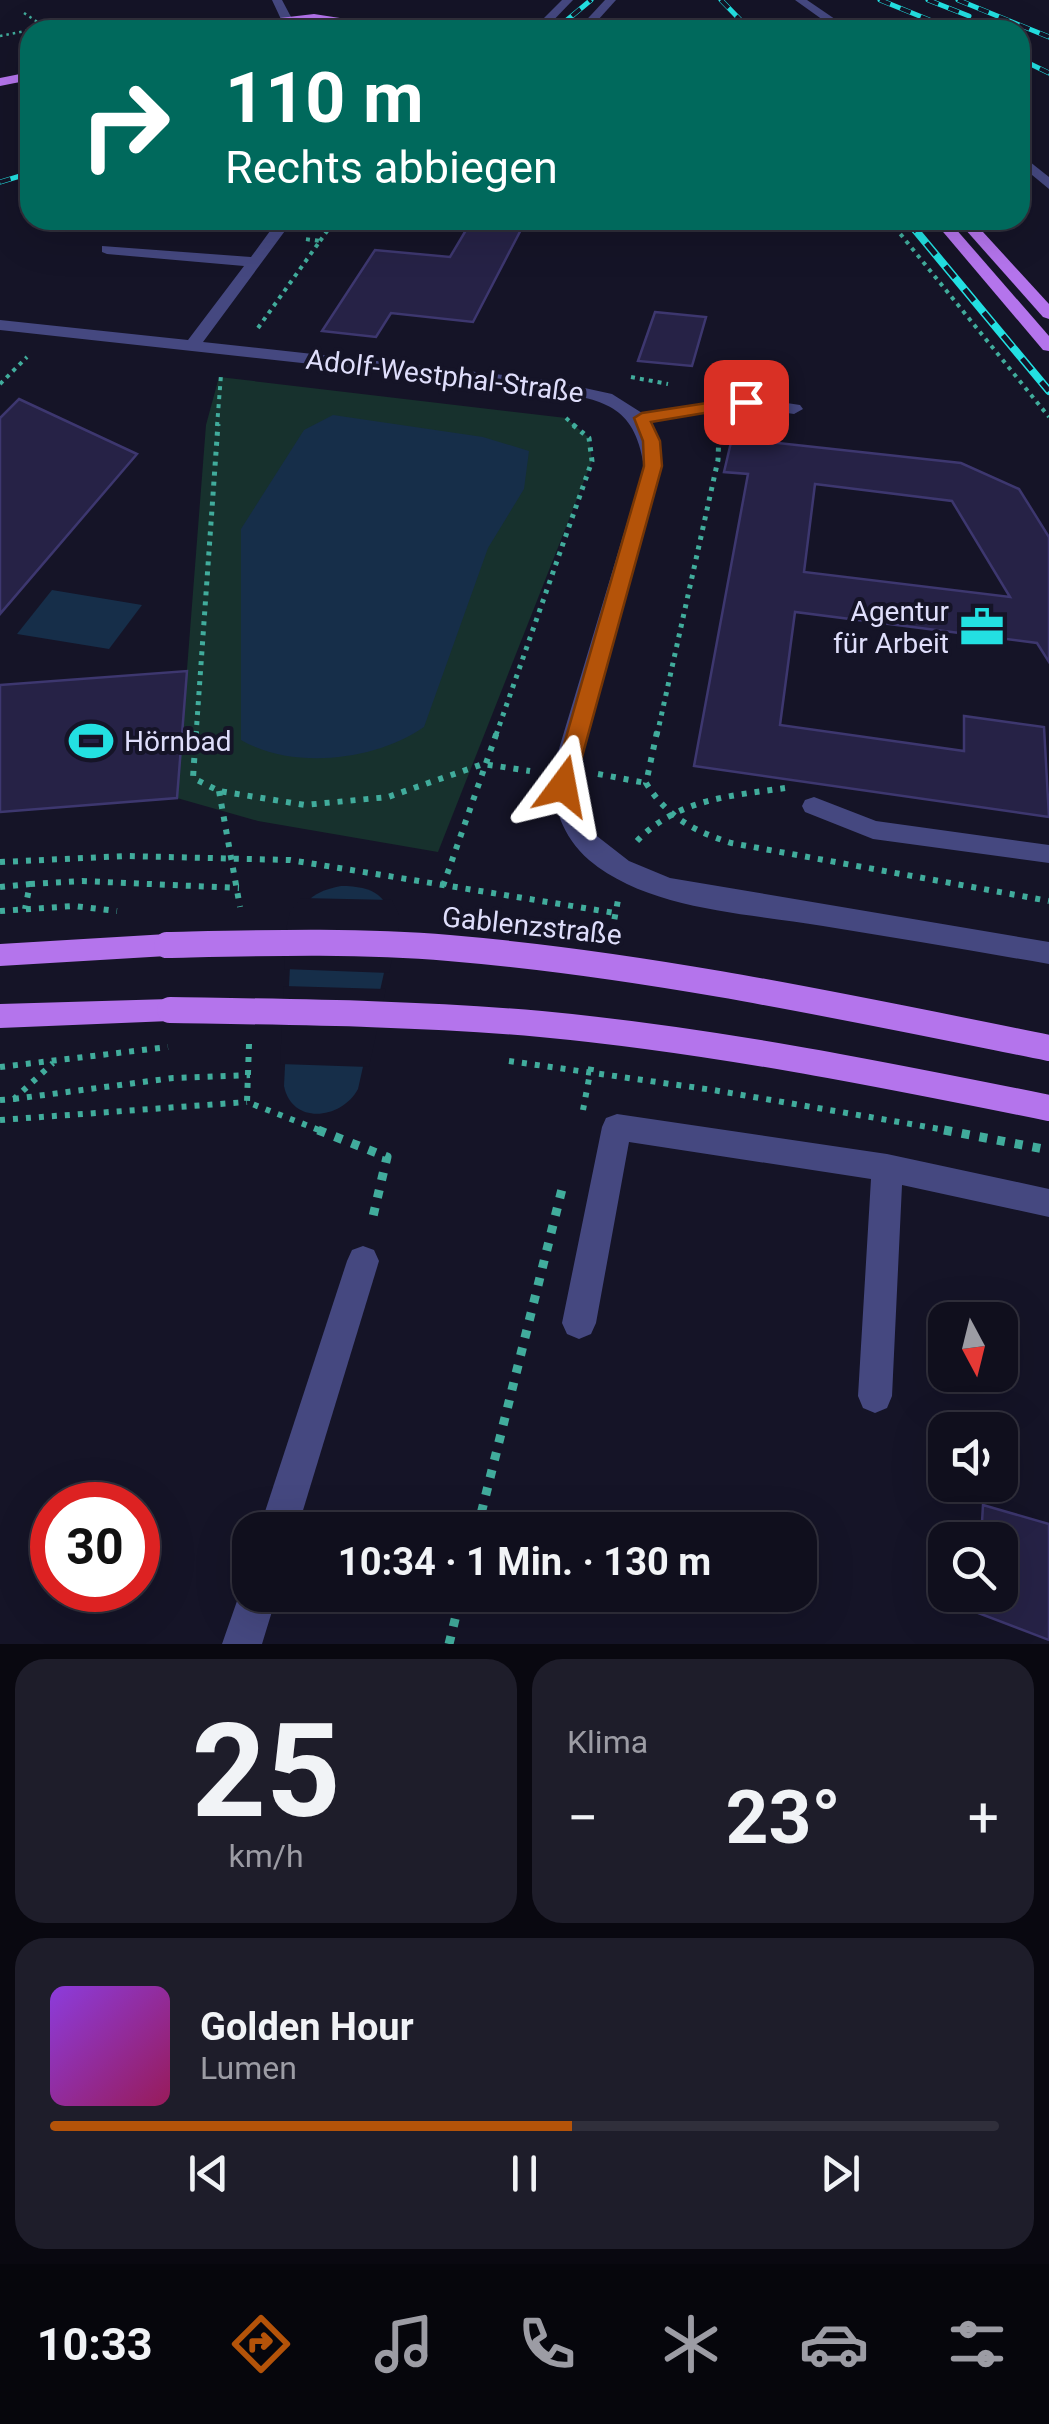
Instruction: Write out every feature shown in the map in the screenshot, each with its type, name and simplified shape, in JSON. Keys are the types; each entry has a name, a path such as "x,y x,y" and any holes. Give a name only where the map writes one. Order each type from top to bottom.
{"main road":[{"path":"309,0 314,17"},
{"path":"306,20 336,20"},
{"path":"949,230 1049,346"},
{"path":"973,230 1049,314"},
{"name":"Gablenzstraße","path":"0,954 281,943 444,948 584,962 792,996 1049,1048"},
{"path":"0,1016 170,1010 427,1016 592,1029 791,1056 1049,1108"}],"street":[{"path":"548,20 568,0"},
{"path":"592,20 611,0"},
{"path":"800,0 830,20"},
{"path":"1030,167 1049,185"},
{"path":"192,346 279,230"},
{"path":"107,249 255,262"},
{"name":"Adolf-Westphal-Straße","path":"0,325 548,385 605,397 642,418"},
{"path":"794,409 746,402 642,418 651,441 653,466 564,772 565,801 573,825 607,862 635,877 715,898 1049,953"},
{"path":"814,806 873,830 1049,854"},
{"path":"579,1323 617,1126 886,1168 1049,1202"},
{"path":"875,1396 886,1168"},
{"path":"284,1512 363,1261"},
{"path":"242,1644 252,1612"}],"path":[{"path":"24,12 35,20"},
{"path":"320,241 328,230"},
{"path":"898,230 1049,416"},
{"path":"0,384 30,354"},
{"path":"236,380 219,378 193,778 219,790 305,806 412,791 483,764 646,783"},
{"path":"443,886 592,461 590,438 582,428 566,418 548,416"},
{"path":"0,862 232,856 290,860 615,914 609,953"},
{"path":"0,887 77,879 169,888 239,888"},
{"path":"25,909 30,884"},
{"path":"0,911 74,906 130,912"},
{"path":"0,1066 174,1046"},
{"path":"232,1047 252,1047"},
{"path":"578,1127 594,1051"},
{"path":"499,1060 644,1077 822,1106 1049,1150"},
{"path":"14,1099 54,1062"},
{"path":"0,1100 173,1078 250,1075"},
{"path":"0,1120 248,1102"},
{"path":"481,1512 564,1181"},
{"path":"449,1644 457,1612"}],"green space":[{"path":"219,377 566,418 589,438 592,461 438,852 258,821 177,798 206,425"}],"water":[{"path":"333,415 483,437 529,451 524,489 488,548 424,727 382,748 334,758 309,758 262,749 241,740 241,529 304,430"},
{"path":"52,590 142,605 109,649 17,634"},
{"path":"341,886 362,888 378,895 388,908 394,928 358,1089 341,1107 318,1114 297,1108 284,1086 292,926 310,898"}],"pier":[{"path":"301,898 392,900 399,915 399,928 389,973 284,969 290,912"},
{"path":"284,986 386,989 369,1067 280,1064"}],"building":[{"path":"466,230 521,230 473,322 391,313 376,337 322,331 375,250 450,257"},
{"path":"655,312 706,317 692,366 638,361"},
{"path":"19,399 137,454 0,614 0,418"},
{"name":"Agentur für Arbeit","path":"732,438 961,463 1019,489 1049,537 1049,662 1037,643 795,612 780,725 964,751 964,716 1044,727 1049,817 694,766 748,474 724,472","holes":["815,484 952,501 1010,597 804,572"]},
{"name":"Hörnbad","path":"187,671 177,798 0,812 0,685"},
{"path":"983,1505 1049,1524 1049,1640 975,1612 1018,1612 1018,1522 982,1522"}],"railway":[{"path":"567,20 591,0"},
{"path":"721,0 740,20"},
{"path":"880,0 929,20"},
{"path":"928,0 969,16"},
{"path":"958,0 1007,20"},
{"path":"1030,29 1049,37"},
{"path":"1030,64 1049,73"},
{"path":"0,182 20,176"},
{"path":"915,230 1049,391"}],"place":[{"name":"Agentur für Arbeit","path":"982,627"},
{"name":"Hörnbad","path":"91,741"}],"route":[{"path":"563,786 653,466 651,441 642,418 746,402"}]}
